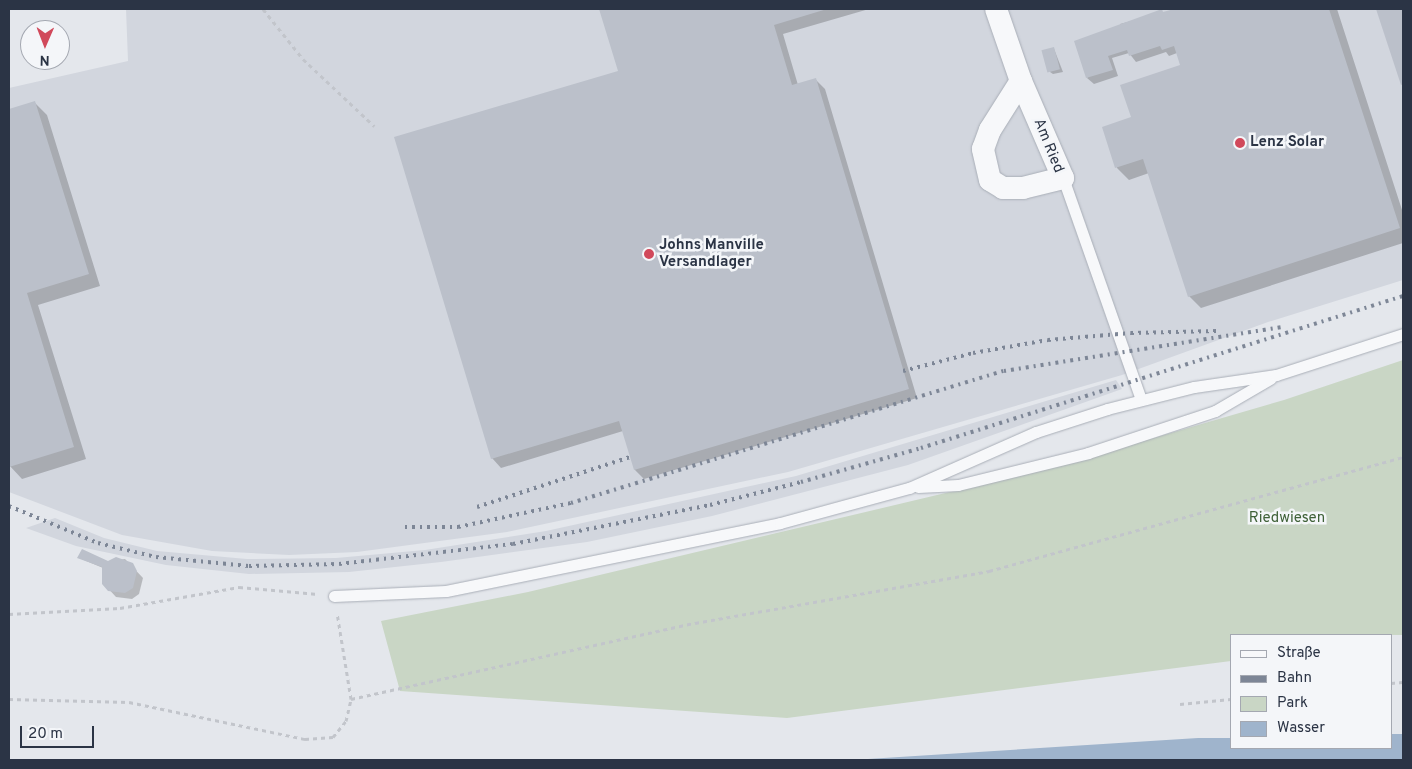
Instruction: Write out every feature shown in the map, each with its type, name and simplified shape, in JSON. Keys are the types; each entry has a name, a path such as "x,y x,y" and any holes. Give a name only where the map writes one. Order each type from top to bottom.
{"street":[{"name":"Am Ried","path":"996,9 1021,81 1063,178 1023,188 1003,188 990,180 983,149 990,130 1021,81"}],"lane":[{"path":"1063,178 1141,400"},
{"path":"334,596 446,591 780,523 909,488 1036,432 1141,400 1194,387 1276,375 1403,334"},
{"path":"909,488 958,485 1088,453 1215,411 1276,375"}],"path":[{"path":"263,9 303,59 374,126"},
{"path":"351,699 695,623 989,571 1403,457"},
{"path":"9,614 120,608 239,587 334,596 351,699 346,721 334,737 305,739 129,702 9,699"},
{"path":"1180,704 1230,699"}],"shaded area":[{"path":"126,9 1403,9 1403,280 1268,322 1122,375 788,472 507,532 357,552 289,555 212,551 122,535 9,492 9,88 128,61"},
{"path":"1116,380 1122,389 908,465 712,516 587,542 441,562 349,572 249,574 166,565 76,546 26,528 55,518 104,538 157,551 247,559 336,558 425,550 546,531 796,476"}],"green space":[{"name":"Riedwiesen","path":"1403,360 1403,635 1230,634 1230,661 787,718 400,691 381,621 528,592 1047,469 1284,400"}],"water":[{"path":"1392,734 1403,734 1403,760 852,760 1198,738 1230,738 1230,749 1392,749"}],"building":[{"name":"Johns Manville Versandlager","path":"599,9 827,9 774,25 792,85 816,78 909,389 634,470 619,421 491,459 394,137 618,71"},
{"name":"Lenz Solar","path":"1162,9 1163,12 1174,9 1329,9 1400,228 1188,297 1143,159 1115,168 1102,127 1131,117 1120,85 1180,65 1174,46 1162,50 1160,46 1129,56 1127,50 1108,56 1113,70 1086,78 1074,41"},
{"path":"1376,9 1403,9 1403,84 1401,85"},
{"path":"1054,47 1060,69 1047,73 1041,50"},
{"path":"35,101 89,274 27,293 74,447 9,467 9,109"},
{"path":"82,549 108,561 116,557 133,563 137,571 133,588 125,593 108,591 102,584 102,567 77,558"}],"railway":[{"path":"9,506 98,543 156,557 249,566 339,564 513,544 710,505 801,482 921,448 1403,296"},
{"path":"405,527 458,527 571,503 1004,371 1281,327"},
{"path":"903,371 973,353 1048,340 1131,333 1217,331"},
{"path":"477,507 630,457"}],"place":[{"name":"Lenz Solar","path":"1240,143"},
{"name":"Johns Manville Versandlager","path":"649,254"}]}
